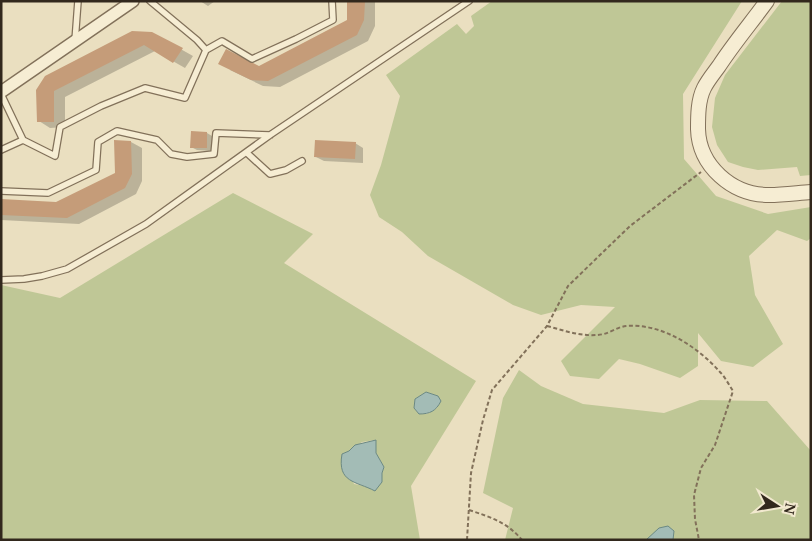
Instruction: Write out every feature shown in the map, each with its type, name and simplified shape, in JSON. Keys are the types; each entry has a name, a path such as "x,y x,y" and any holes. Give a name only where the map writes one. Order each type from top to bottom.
{"street":[{"path":"1,93 133,1"},
{"path":"767,1 732,47 704,89 699,108 698,136 709,166 735,187 755,194 768,195 811,192"}],"lane":[{"path":"75,40 78,1"},
{"path":"150,1 197,40 206,50"},
{"path":"1,93 23,140 55,156 60,127 101,106 145,88 185,98 206,50 222,42 252,59 333,20 332,1"},
{"path":"1,280 42,276 67,269 146,224 270,135 469,1"},
{"path":"1,191 48,193 96,170 98,142 117,131 157,140 171,154 187,156 214,154 216,134 270,135"},
{"path":"1,150 23,140"},
{"path":"247,153 270,174 286,170 302,161"}],"path":[{"path":"467,540 471,473 492,390 547,326 568,286 630,226 709,166"},
{"path":"547,326 586,336 606,334 624,326 660,329 706,358 721,373 733,391 715,445 701,468 694,495 695,519 699,540"},
{"path":"469,510 497,519 522,540"}],"green space":[{"path":"492,1 742,1 683,94 684,159 716,196 768,214 811,207 811,238 807,241 777,230 749,256 755,295 783,344 753,367 721,361 698,333 698,366 680,378 619,359 599,379 570,376 561,361 615,307 581,305 541,315 513,305 428,256 402,232 379,217 370,195 381,165 400,96 386,75 457,24 466,34 474,26 471,16"},
{"path":"782,1 811,1 811,175 800,176 797,167 758,170 728,162 717,145 712,127 715,98 725,75"},
{"path":"233,193 313,234 284,263 476,381 411,486 420,540 1,540 1,285 60,298","holes":["426,392 438,396 437,408 427,414 419,414 414,408 415,399","375,440 376,453 384,467 382,482 365,486 354,484 342,454 362,442"]},
{"path":"519,370 541,386 583,404 664,413 700,400 767,401 811,451 811,540 505,540 513,508 483,493 503,398"}],"water":[{"path":"426,392 438,396 441,401 432,411 419,414 414,408 415,399"},
{"path":"376,440 376,453 384,467 382,482 375,491 350,480 342,471 341,464 342,454 349,451 355,445"},
{"path":"668,526 674,531 673,540 646,540 659,528"}],"building":[{"path":"347,1 365,1 364,20 357,35 268,81 251,80 218,64 226,49 259,66 347,20"},
{"path":"132,31 152,32 183,48 173,63 144,45 54,91 54,122 37,122 36,90 45,76"},
{"path":"191,131 207,132 207,148 190,148"},
{"path":"114,140 131,141 132,174 125,188 67,218 1,215 1,199 56,202 115,173"},
{"path":"315,140 356,142 355,159 314,157"}]}
